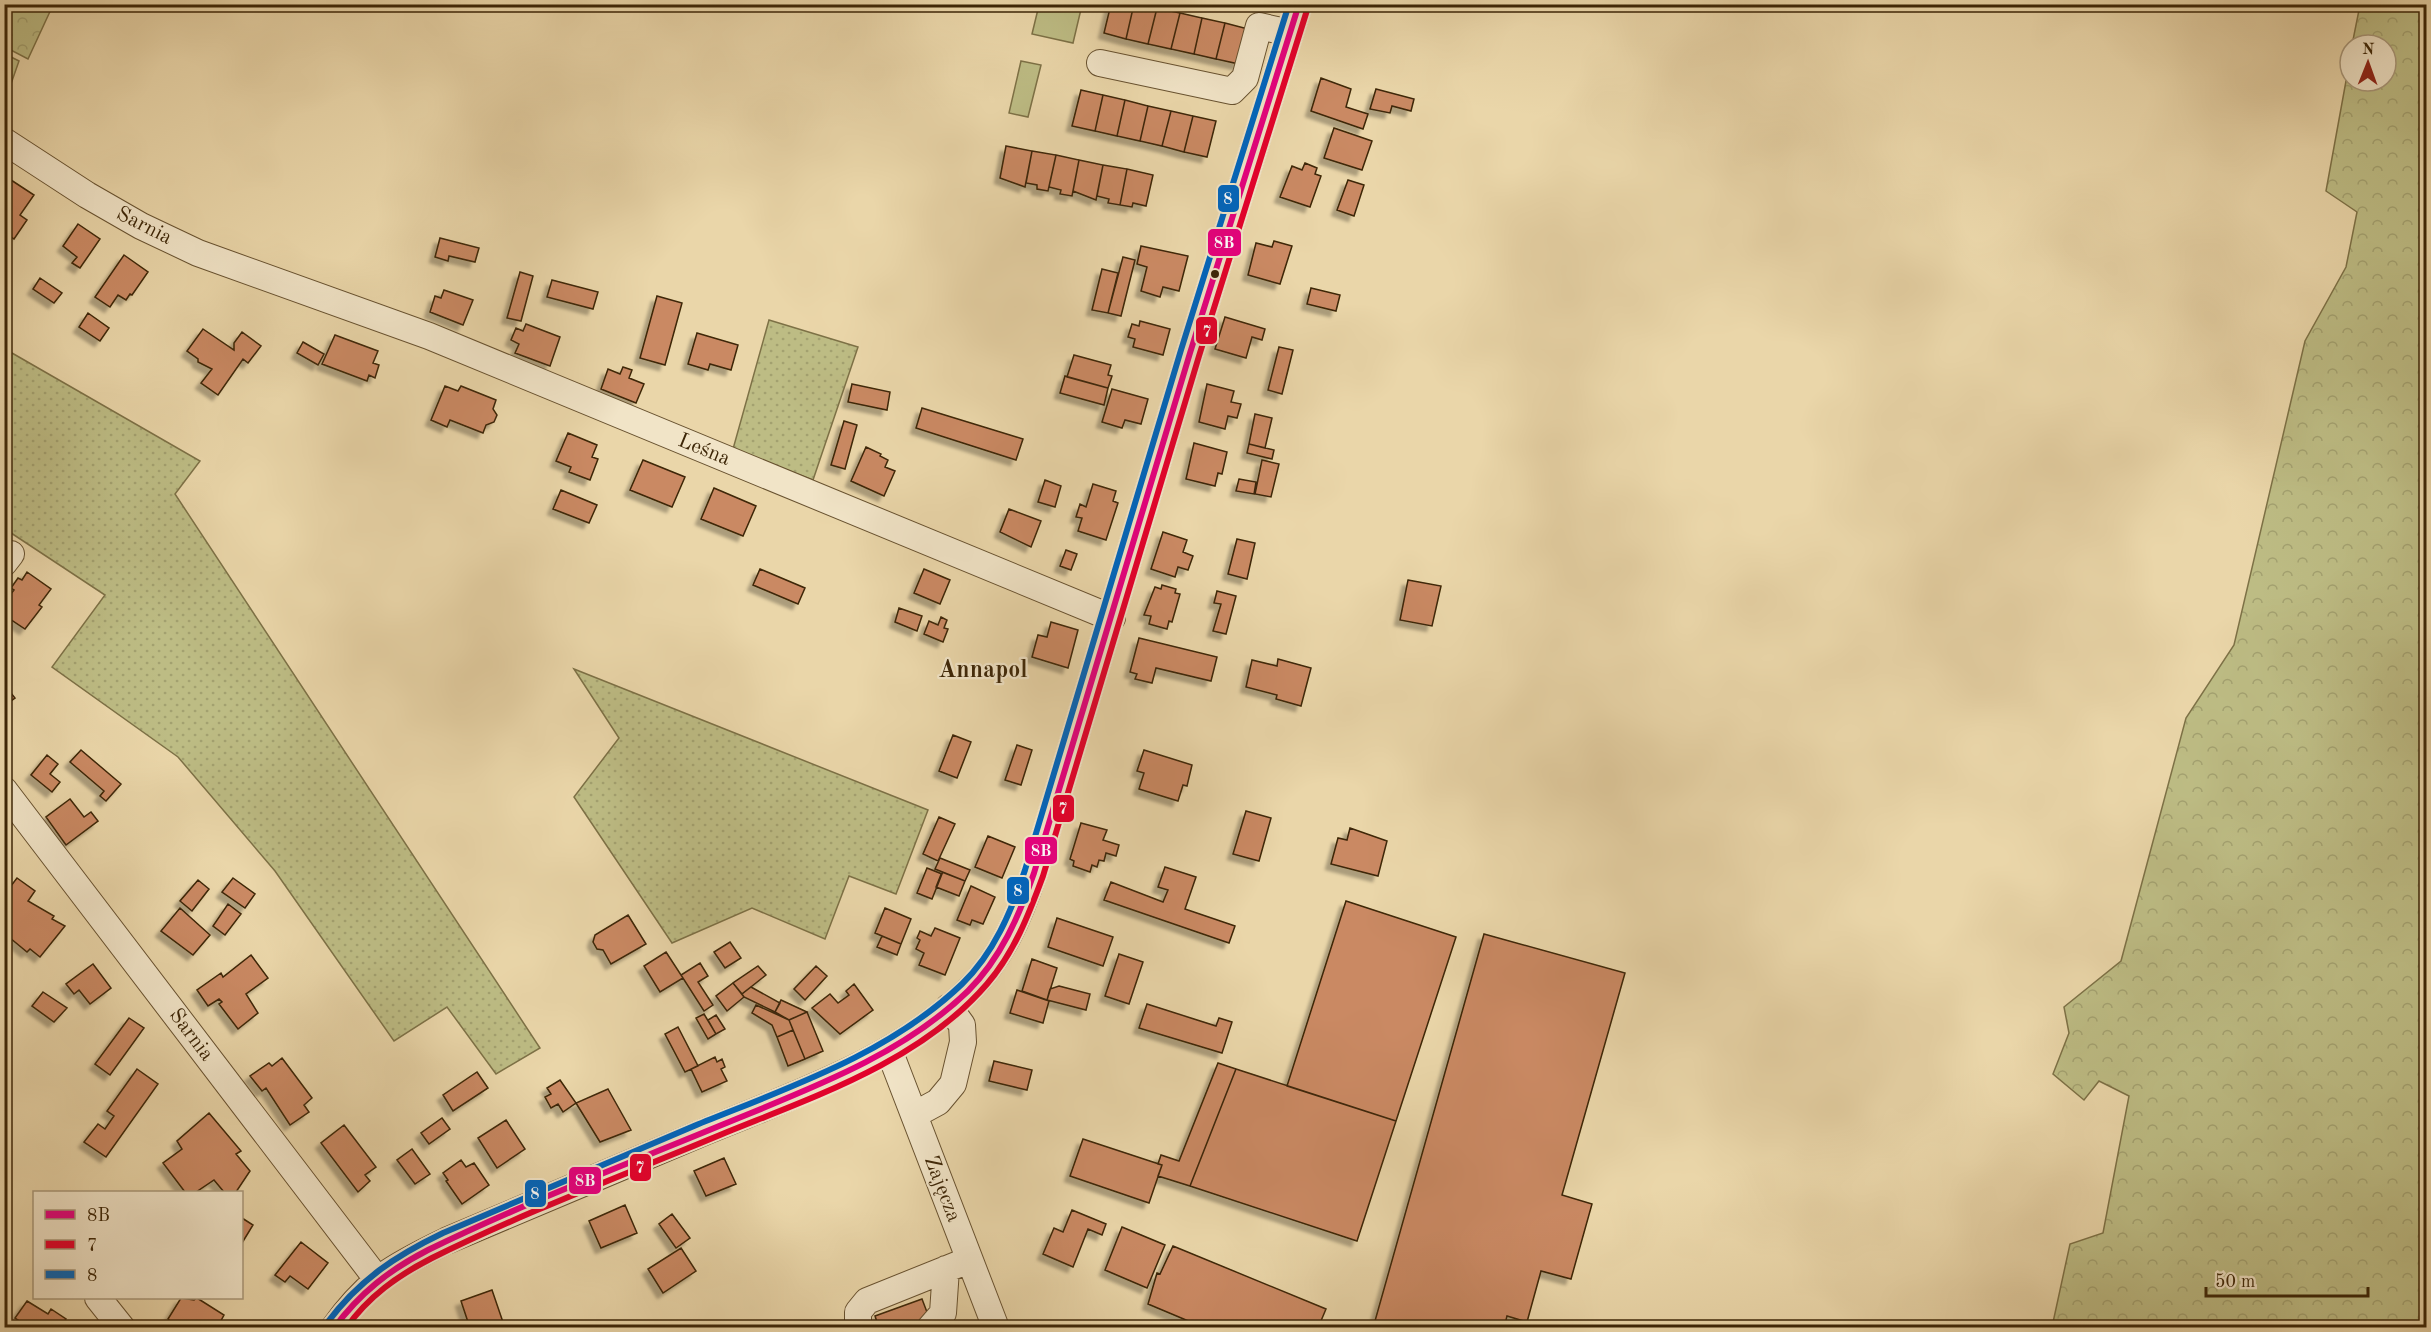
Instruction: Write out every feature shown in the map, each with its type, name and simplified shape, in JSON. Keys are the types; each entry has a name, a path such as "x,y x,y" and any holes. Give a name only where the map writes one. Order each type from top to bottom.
{"street":[{"path":"334,1328 346,1310 391,1268 446,1241 815,1085 889,1050 949,1007 990,966 1010,937 1034,873 1299,4"},
{"path":"1100,63 1232,91 1245,78 1259,26 1290,33"},
{"name":"Sarnia","path":"4,141 87,195 141,226 198,253 295,288"},
{"name":"Leśna","path":"295,288 429,336 1112,618"},
{"name":"Sarnia","path":"4,790 377,1279"},
{"path":"914,1115 938,1102 953,1084 963,1042 962,1025 949,1007"},
{"name":"Zajęcza","path":"889,1050 996,1328"},
{"path":"858,1328 858,1312 867,1301 969,1260"},
{"path":"930,1328 943,1313 946,1269"},
{"path":"99,1299 122,1328"}],"green space":[{"path":"4,5 53,5 28,59 5,47"},
{"path":"1039,5 1082,5 1073,43 1032,34"},
{"path":"2360,5 2426,5 2426,1327 2052,1327 2070,1244 2103,1233 2129,1096 2099,1081 2084,1100 2053,1074 2069,1033 2064,1007 2121,961 2186,718 2234,645 2305,341 2346,267 2357,212 2326,191 2344,93 2398,93 2398,33 2354,33"},
{"path":"5,54 19,61 5,101"},
{"path":"1021,61 1041,65 1028,117 1009,113"},
{"path":"769,320 858,347 813,480 733,449"},
{"path":"5,349 200,461 175,494 540,1048 496,1074 447,1007 394,1041 275,871 178,757 52,667 105,595 5,529"},
{"path":"574,669 928,810 896,894 849,876 825,939 752,908 672,943 574,797 619,738"}],"building":[{"path":"1111,4 1134,4 1126,39 1104,33"},
{"path":"1134,4 1157,8 1148,44 1126,39"},
{"path":"1157,8 1180,13 1171,49 1148,44"},
{"path":"1180,13 1202,18 1194,54 1171,49"},
{"path":"1202,18 1225,23 1216,59 1194,54"},
{"path":"1225,23 1248,29 1239,64 1216,59"},
{"path":"1321,78 1351,89 1346,107 1368,114 1363,129 1311,111"},
{"path":"1376,89 1414,99 1411,111 1392,106 1390,113 1370,109"},
{"path":"1081,90 1103,95 1095,131 1072,126"},
{"path":"1103,95 1125,100 1117,136 1095,131"},
{"path":"1125,100 1148,106 1140,141 1117,136"},
{"path":"1148,106 1171,111 1162,146 1140,141"},
{"path":"1171,111 1193,116 1184,152 1162,146"},
{"path":"1193,116 1216,121 1207,157 1184,152"},
{"path":"1334,128 1372,141 1362,170 1324,158"},
{"path":"1006,146 1032,151 1025,187 1000,178"},
{"path":"1032,151 1056,155 1048,191 1037,189 1037,185 1026,183"},
{"path":"1056,155 1079,160 1072,196 1060,194 1061,190 1049,187"},
{"path":"1079,160 1103,165 1096,200 1073,191"},
{"path":"1305,163 1317,168 1315,174 1321,176 1310,207 1280,197 1292,166 1302,170"},
{"path":"1103,165 1127,169 1120,205 1108,203 1109,199 1097,196"},
{"path":"1127,169 1153,175 1146,206 1133,203 1132,207 1120,205"},
{"path":"11,180 34,195 20,215 27,220 14,239 4,233 4,223 9,217 4,214 4,189"},
{"path":"1348,180 1364,185 1354,216 1337,210"},
{"path":"78,224 100,239 80,268 72,263 77,257 63,246"},
{"path":"440,238 479,248 475,262 449,256 448,261 435,257"},
{"path":"1274,241 1292,246 1280,284 1248,275 1256,243 1272,247"},
{"path":"1141,246 1188,256 1179,291 1163,287 1160,297 1141,291 1147,267 1137,264"},
{"path":"124,255 148,272 132,295 130,294 126,300 118,295 110,307 95,297"},
{"path":"1123,257 1135,260 1121,316 1108,313"},
{"path":"1102,269 1118,273 1108,313 1092,310"},
{"path":"520,272 533,276 521,321 507,318"},
{"path":"40,278 62,293 54,303 33,289"},
{"path":"552,280 598,292 593,309 547,297"},
{"path":"1311,288 1340,295 1336,311 1307,304"},
{"path":"444,290 473,300 463,325 430,312 435,296 441,298"},
{"path":"657,296 682,303 665,365 640,358"},
{"path":"88,313 109,328 100,341 79,327"},
{"path":"1225,317 1265,329 1262,340 1252,337 1246,358 1215,349"},
{"path":"1140,321 1170,329 1163,355 1133,347 1135,339 1128,337 1132,324 1139,326"},
{"path":"526,324 560,337 550,366 515,353 519,344 511,340 516,328 523,331"},
{"path":"203,329 234,350 234,343 242,332 261,346 248,363 243,359 218,395 201,383 212,369 198,362 198,359 187,351"},
{"path":"697,333 738,345 731,370 710,364 708,370 688,364"},
{"path":"335,335 378,351 373,363 379,365 375,378 369,375 367,381 322,364"},
{"path":"303,342 324,354 318,365 297,353"},
{"path":"1279,347 1293,350 1282,394 1268,390"},
{"path":"1074,355 1111,365 1108,375 1112,376 1108,388 1067,377"},
{"path":"623,367 632,370 629,378 644,384 636,403 601,389 608,369 620,374"},
{"path":"1065,376 1108,388 1104,405 1060,393"},
{"path":"852,384 890,392 887,410 848,402"},
{"path":"1207,384 1234,391 1231,402 1241,404 1237,418 1228,416 1225,429 1199,422"},
{"path":"445,386 458,391 461,386 496,400 493,409 497,415 494,422 486,425 483,433 450,420 447,427 431,420"},
{"path":"1112,389 1148,399 1141,424 1125,420 1122,428 1102,422"},
{"path":"922,408 1023,439 1016,460 916,428"},
{"path":"1255,414 1272,418 1265,448 1249,444"},
{"path":"844,421 857,425 845,469 831,465"},
{"path":"568,433 597,445 592,457 598,459 590,480 569,472 571,467 556,461"},
{"path":"1194,443 1227,452 1222,474 1218,473 1215,486 1186,479"},
{"path":"1249,444 1274,450 1272,459 1247,453"},
{"path":"866,447 881,454 880,456 888,460 885,467 895,471 884,496 851,481"},
{"path":"643,460 685,477 672,507 630,490"},
{"path":"1262,460 1279,464 1271,497 1255,494"},
{"path":"1239,479 1256,482 1254,494 1236,491"},
{"path":"1045,480 1061,486 1055,507 1038,502"},
{"path":"1093,484 1116,491 1113,501 1118,503 1106,540 1078,531 1082,518 1076,517 1080,504 1086,507"},
{"path":"714,488 756,506 743,536 701,519"},
{"path":"561,490 597,505 589,523 553,509"},
{"path":"1009,509 1041,521 1031,547 1000,532"},
{"path":"1163,532 1187,540 1183,552 1193,556 1188,570 1178,567 1175,577 1151,569"},
{"path":"1237,539 1255,543 1247,579 1228,574"},
{"path":"1066,550 1077,554 1071,570 1060,566"},
{"path":"760,569 805,588 798,604 753,585"},
{"path":"924,569 950,580 940,604 914,593"},
{"path":"27,572 51,589 39,605 42,607 25,629 4,615 4,603 14,590 11,588 18,578 22,580"},
{"path":"1408,580 1441,586 1432,626 1400,620"},
{"path":"1162,585 1176,589 1175,593 1180,594 1172,622 1169,621 1167,629 1149,624 1151,616 1144,615 1155,587 1161,589"},
{"path":"1217,591 1236,596 1226,634 1213,631 1221,604 1214,603"},
{"path":"899,608 922,616 917,631 895,622"},
{"path":"941,617 947,620 944,628 948,629 943,642 924,634 929,621 938,625"},
{"path":"1051,622 1078,630 1068,668 1032,657 1038,635 1047,637"},
{"path":"1139,638 1217,657 1211,681 1156,668 1152,683 1135,679 1137,674 1130,672"},
{"path":"1278,659 1311,668 1301,706 1276,699 1277,695 1246,687 1252,660 1277,666"},
{"path":"7,688 15,698 4,706 4,690"},
{"path":"953,735 971,742 957,778 939,771"},
{"path":"1017,745 1032,750 1021,785 1005,780"},
{"path":"81,750 121,784 106,801 100,796 104,791 70,762"},
{"path":"1144,750 1192,765 1187,786 1183,785 1178,801 1139,789 1144,773 1137,771"},
{"path":"47,755 58,764 50,774 60,782 52,792 31,775"},
{"path":"70,799 84,817 91,812 98,821 66,845 46,817"},
{"path":"1246,811 1271,818 1259,861 1233,854"},
{"path":"939,817 955,824 938,861 923,854"},
{"path":"1081,823 1107,830 1103,840 1119,845 1116,856 1106,853 1104,861 1099,860 1097,867 1092,865 1090,872 1073,866 1074,861 1070,859"},
{"path":"1350,828 1387,841 1378,876 1331,864 1338,838 1347,840"},
{"path":"988,836 1015,847 1002,878 975,867"},
{"path":"940,858 970,870 965,881 935,869"},
{"path":"1165,867 1196,877 1185,909 1235,926 1229,943 1104,900 1111,882 1163,902 1168,890 1158,887"},
{"path":"927,868 942,874 932,899 917,893"},
{"path":"942,872 965,881 959,896 936,887"},
{"path":"17,878 35,891 28,901 54,916 52,919 65,926 40,957 30,949 27,952 4,933 4,895"},
{"path":"233,878 255,894 245,908 222,892"},
{"path":"198,880 209,889 192,911 180,901"},
{"path":"971,886 995,897 983,924 972,920 970,925 957,920"},
{"path":"1346,901 1456,937 1396,1121 1287,1086"},
{"path":"228,904 241,914 225,935 213,926"},
{"path":"180,908 210,935 193,955 161,931"},
{"path":"885,908 911,919 901,944 875,933"},
{"path":"628,915 646,944 611,964 603,950 597,949 593,942 595,935"},
{"path":"1057,918 1113,937 1103,966 1048,947"},
{"path":"935,928 960,938 945,975 919,965 924,953 916,949 920,940 917,938 920,931 931,936"},
{"path":"1484,934 1625,973 1562,1195 1592,1204 1571,1279 1541,1271 1527,1322 1507,1316 1504,1328 1373,1328"},
{"path":"882,936 901,944 897,955 877,947"},
{"path":"730,942 741,958 725,968 714,952"},
{"path":"666,952 683,978 660,992 644,966"},
{"path":"1119,954 1143,962 1129,1004 1105,996"},
{"path":"251,955 268,978 246,994 258,1013 238,1029 219,1004 222,1002 219,999 208,1006 197,990 221,973 223,977"},
{"path":"1032,959 1057,968 1047,1000 1022,991"},
{"path":"700,963 708,976 698,982 713,1005 704,1011 681,975"},
{"path":"93,964 111,988 90,1004 79,990 74,994 66,984"},
{"path":"758,966 766,975 742,994 733,983"},
{"path":"816,966 827,976 805,1000 794,989"},
{"path":"733,983 744,997 727,1011 716,996"},
{"path":"854,984 873,1010 840,1034 812,1008 830,994 838,1003 849,995 846,991"},
{"path":"1059,986 1090,994 1086,1010 1047,1000 1050,989"},
{"path":"751,987 780,1003 775,1012 744,997 742,994"},
{"path":"1017,990 1049,1001 1043,1023 1010,1013"},
{"path":"43,992 67,1008 54,1022 32,1006"},
{"path":"781,1000 807,1012 789,1020 775,1012"},
{"path":"1147,1004 1216,1026 1219,1018 1232,1022 1222,1053 1139,1028"},
{"path":"756,1005 789,1020 793,1030 777,1037 772,1025 752,1013"},
{"path":"807,1012 823,1051 805,1059 789,1020"},
{"path":"704,1014 716,1034 708,1039 696,1018"},
{"path":"716,1015 725,1029 716,1034 708,1020"},
{"path":"129,1018 144,1028 110,1075 95,1064"},
{"path":"678,1027 698,1066 685,1072 665,1034"},
{"path":"793,1030 805,1059 788,1066 777,1037"},
{"path":"715,1057 717,1062 722,1059 725,1067 721,1069 727,1081 702,1092 691,1069"},
{"path":"282,1058 312,1098 304,1105 309,1112 290,1125 266,1088 262,1091 250,1076 269,1063 272,1066"},
{"path":"994,1061 1032,1070 1027,1090 989,1081"},
{"path":"1218,1063 1236,1069 1190,1186 1158,1176 1162,1165 1158,1164 1161,1155 1179,1161"},
{"path":"137,1069 158,1084 106,1157 84,1142 98,1124 105,1129 114,1116 107,1111"},
{"path":"1236,1069 1396,1121 1357,1241 1190,1186"},
{"path":"477,1072 488,1088 453,1111 443,1095"},
{"path":"560,1080 576,1103 563,1112 558,1104 551,1108 545,1097 551,1094 547,1088"},
{"path":"608,1089 631,1130 600,1142 576,1103"},
{"path":"209,1113 241,1151 236,1154 250,1171 237,1191 223,1191 214,1180 198,1191 184,1191 163,1163 182,1149 177,1141"},
{"path":"442,1118 450,1129 429,1144 421,1133"},
{"path":"506,1120 525,1149 497,1168 478,1138"},
{"path":"344,1125 376,1167 365,1175 370,1181 358,1192 321,1143"},
{"path":"1083,1139 1162,1165 1149,1203 1070,1176"},
{"path":"412,1149 430,1174 415,1184 397,1160"},
{"path":"724,1158 736,1184 706,1196 694,1171"},
{"path":"461,1160 466,1167 474,1163 489,1185 462,1204 443,1173"},
{"path":"625,1205 637,1233 601,1248 589,1221"},
{"path":"1072,1210 1106,1224 1102,1235 1088,1229 1073,1267 1043,1254 1054,1228 1063,1232"},
{"path":"672,1214 690,1238 676,1248 659,1224"},
{"path":"243,1219 253,1225 243,1241"},
{"path":"1122,1227 1165,1245 1147,1288 1105,1270"},
{"path":"301,1242 328,1263 308,1289 290,1276 285,1282 275,1275"},
{"path":"1173,1246 1326,1309 1318,1328 1205,1328 1148,1304 1157,1273 1160,1274"},
{"path":"681,1248 696,1271 663,1293 648,1269"},
{"path":"492,1290 505,1328 491,1328 490,1323 470,1328 461,1301"},
{"path":"180,1299 199,1299 224,1315 217,1328 177,1328 168,1319"},
{"path":"922,1299 930,1320 908,1328 879,1328 875,1316"},
{"path":"27,1301 48,1314 51,1309 66,1319 60,1328 21,1328 24,1324 15,1318"}],"transit line":[{"name":"8","path":"327,1323 352,1294 379,1270 443,1233 800,1083 869,1050 902,1031 933,1009 962,984 983,959 1000,931 1025,870 1181,350 1289,4"},
{"name":"8B","path":"334,1328 376,1283 428,1250 538,1200 789,1098 884,1052 942,1014 968,991 990,965 1008,936 1034,873 1190,353 1299,4"},
{"name":"7","path":"346,1328 364,1306 384,1288 432,1258 539,1209 828,1091 898,1056 930,1035 960,1011 997,972 1020,933 1043,876 1199,356 1308,7"}],"district":[{"name":"Annapol","path":"983,671"}]}
